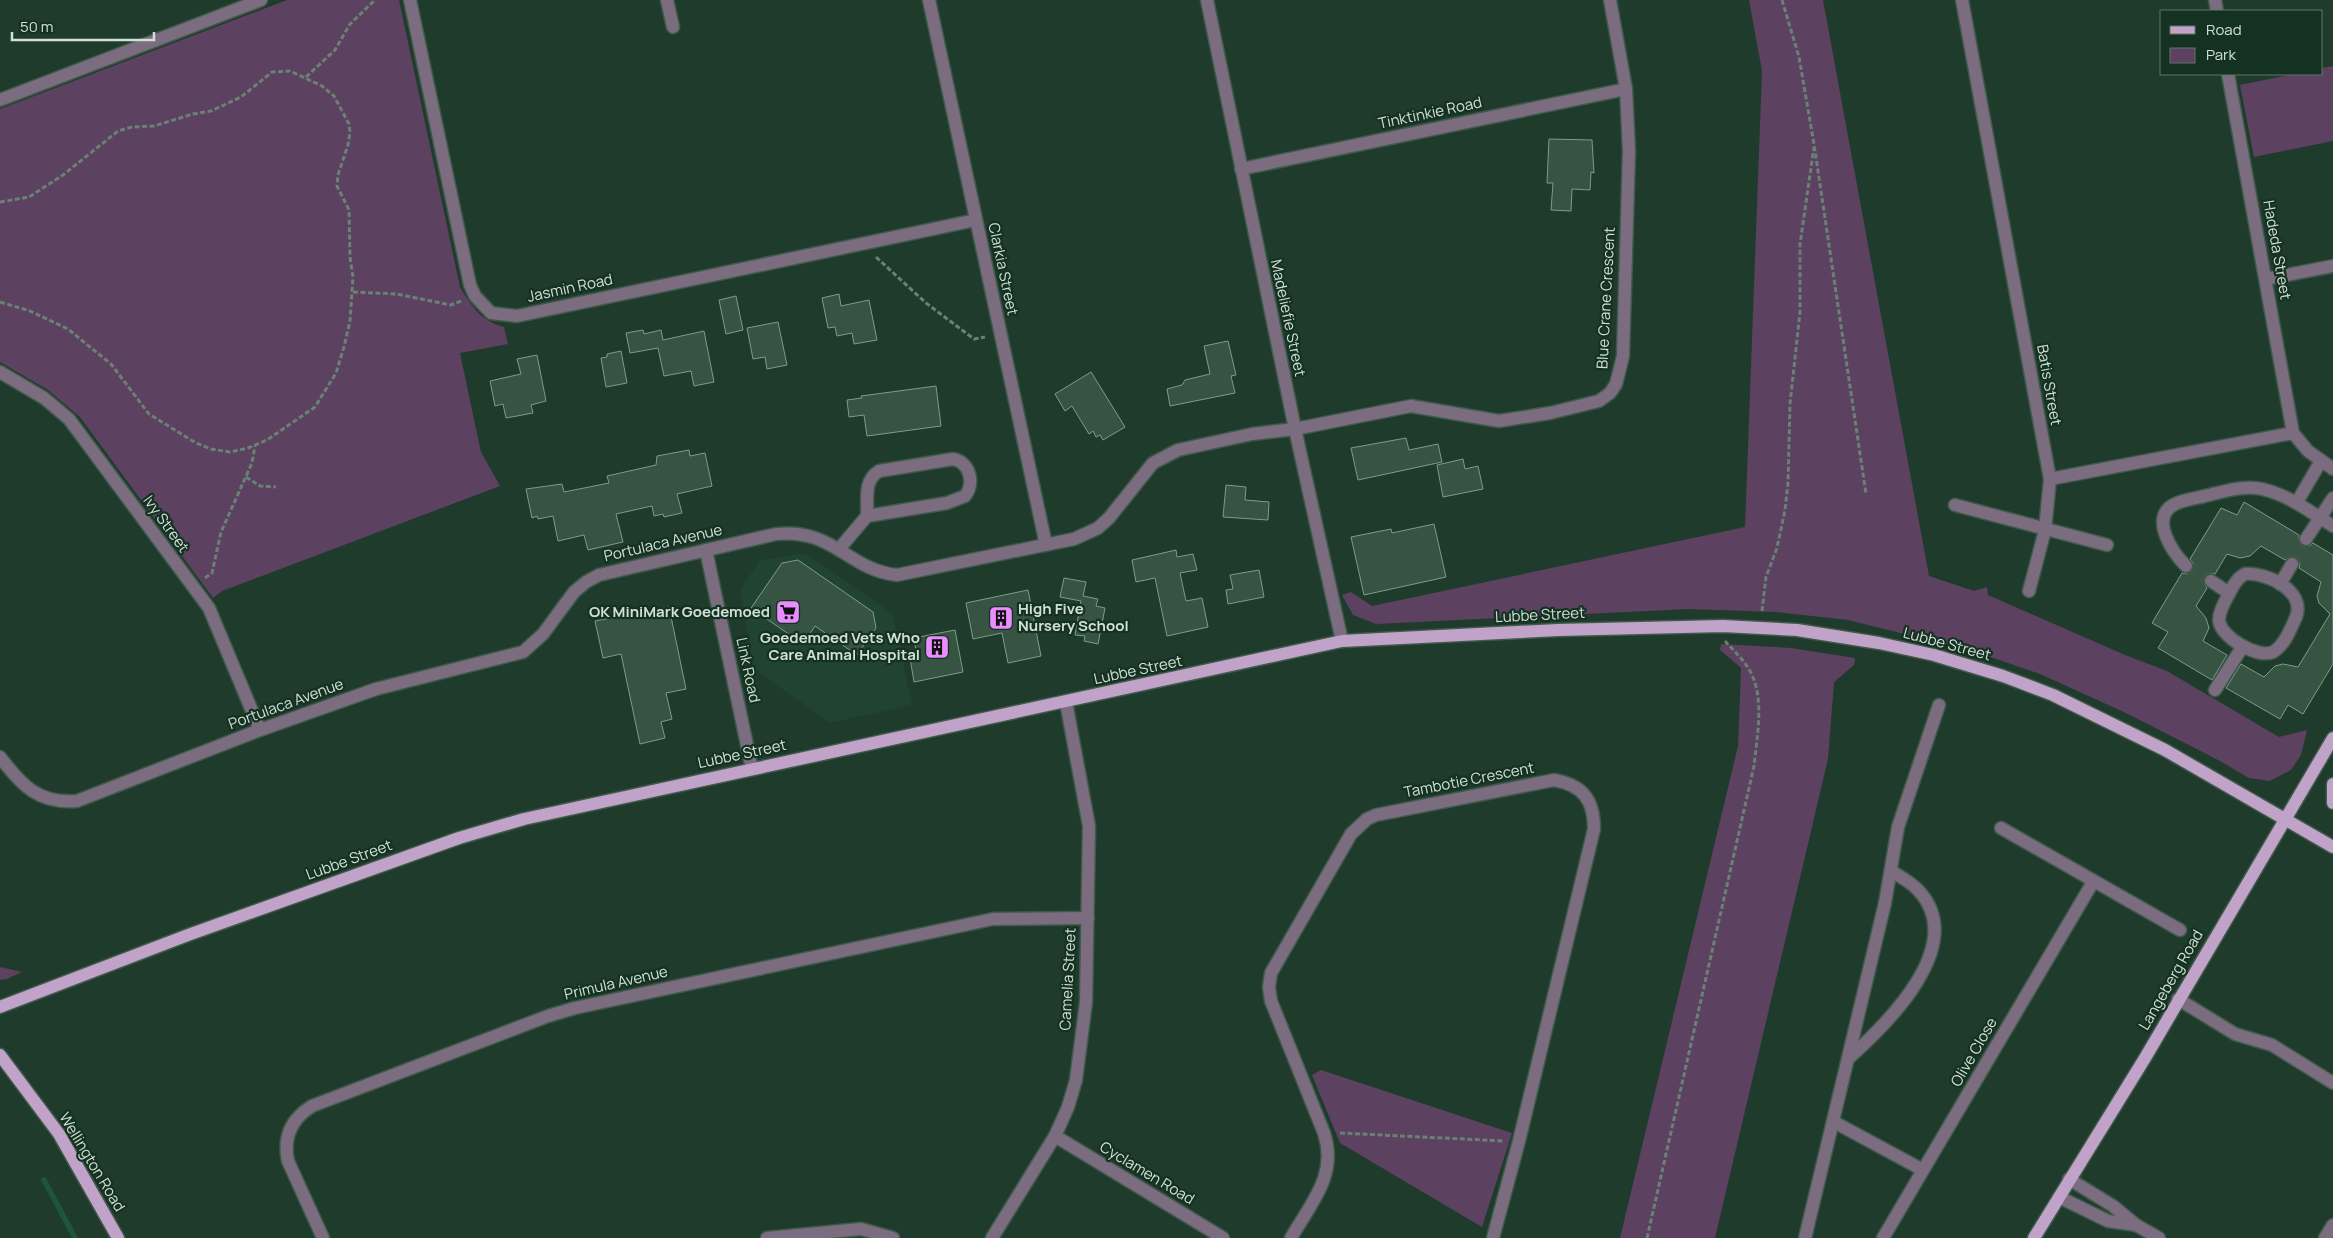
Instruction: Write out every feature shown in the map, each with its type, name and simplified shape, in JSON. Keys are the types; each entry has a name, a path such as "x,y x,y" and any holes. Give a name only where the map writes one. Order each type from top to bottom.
{"main road":[{"name":"Lubbe Street","path":"0,1007 188,935 467,836 562,809 1066,702 1342,641 1558,630 1723,626 1797,630 1880,643 1960,663 2054,695 2165,750 2333,847"},
{"name":"Langeberg Road","path":"2034,1238 2144,1058 2333,738"},
{"path":"2333,784 2333,803"},
{"name":"Wellington Road","path":"0,1055 59,1134 118,1238"}],"street":[{"path":"0,100 261,0"},
{"path":"410,0 470,285 474,296"},
{"path":"667,0 673,27"},
{"name":"Clarkia Street","path":"929,0 1046,545"},
{"name":"Madeliefie Street","path":"1207,0 1295,429 1342,641"},
{"name":"Blue Crane Crescent","path":"1295,429 1411,406 1492,420 1510,421 1599,401 1610,393 1616,384 1623,356 1629,151 1626,89 1610,0"},
{"name":"Batis Street","path":"1962,0 2050,479 2046,530 2029,592"},
{"name":"Hadeda Street","path":"2228,75 2293,432"},
{"name":"Tinktinkie Road","path":"1241,170 1626,89"},
{"name":"Jasmin Road","path":"474,296 491,313 517,316 976,220"},
{"path":"2266,280 2333,266"},
{"name":"Ivy Street","path":"0,372 44,398 69,419 194,587 213,616 260,730"},
{"name":"Portulaca Avenue","path":"0,758 22,784 37,795 55,801 77,801 260,730 376,689 522,652 543,634 574,592 586,582 613,570 790,532 813,536 870,568 883,574 897,575 1046,545 1074,539 1098,528 1109,518 1153,463 1164,456 1178,450 1252,434 1295,429"},
{"path":"2050,479 2293,432 2301,444 2321,462 2333,469"},
{"path":"839,549 867,516 868,484 870,478 880,471 953,459 960,460 968,468 970,477 968,492 959,500 867,516"},
{"path":"2297,502 2321,462"},
{"path":"2186,566 2175,555 2165,532 2166,514 2175,504 2211,494 2250,488 2274,492 2297,502 2333,526"},
{"path":"2306,539 2333,498"},
{"path":"1955,505 2107,545"},
{"name":"Link Road","path":"706,550 752,769"},
{"path":"2280,584 2292,564"},
{"path":"2246,574 2258,574 2280,584 2296,598 2298,612 2288,635 2275,651 2269,653 2255,652 2224,633 2221,627 2220,613 2229,593 2239,578 2246,574"},
{"path":"2211,581 2229,593"},
{"path":"2215,690 2243,646"},
{"name":"Camelia Street","path":"992,1238 1055,1136 1068,1107 1076,1080 1086,1002 1089,826 1066,702"},
{"path":"1805,1238 1850,1057 1891,871 1898,827 1939,705"},
{"name":"Tambotie Crescent","path":"1291,1238 1324,1182 1330,1154 1324,1133 1270,1001 1271,973 1351,834 1362,823 1376,815 1554,780 1574,785 1581,790 1589,801 1594,815 1594,829 1519,1142 1493,1238"},
{"path":"2001,828 2180,930"},
{"path":"1850,1057 1870,1039 1900,1006 1920,977 1933,944 1934,927 1928,904 1919,891 1891,871"},
{"name":"Olive Close","path":"1883,1238 2093,882"},
{"name":"Primula Avenue","path":"323,1238 288,1161 286,1152 286,1143 292,1126 304,1111 312,1106 548,1016 575,1008 993,919 1088,918"},
{"path":"2178,999 2235,1034 2272,1045 2333,1083"},
{"path":"1834,1122 1923,1170"},
{"name":"Cyclamen Road","path":"1055,1136 1223,1238"},
{"path":"2069,1179 2113,1206 2136,1225 2159,1238"},
{"path":"2059,1197 2108,1221 2136,1225"},
{"path":"2325,1238 2333,1225"},
{"path":"767,1238 861,1229 893,1238"}],"path":[{"path":"306,77 335,50 350,24 375,0"},
{"path":"1782,0 1799,57 1814,144 1866,494"},
{"path":"0,202 29,197 62,175 118,131 132,127 164,124 193,114 212,111 241,96 272,72 290,71 306,77 334,96 349,124 348,145 338,175 337,186 349,210 350,257 354,276 344,347 336,372 325,394 315,407 267,440 230,452 196,444 149,414 111,364 68,329 30,311 0,302"},
{"path":"1762,611 1766,577 1777,548 1785,510 1788,483 1790,404 1800,312 1799,263 1801,235 1814,144"},
{"path":"862,244 926,303 974,339 1001,336"},
{"path":"353,292 397,294 451,305 474,296"},
{"path":"194,587 212,573 221,532 252,464 255,445"},
{"path":"246,477 260,486 276,486"},
{"path":"1647,1238 1754,766 1758,708 1756,684 1750,670 1725,640"},
{"path":"1324,1133 1519,1142"}],"shaded area":[{"path":"805,553 893,614 912,705 830,723 754,669 740,590 760,560"}],"green space":[{"path":"287,0 399,0 460,287 483,317 504,327 508,344 460,353 481,452 500,486 222,591 213,598 80,417 48,390 0,362 0,109"},
{"path":"1749,0 1823,0 1929,576 1974,591 1987,587 1988,595 2125,655 2167,671 2279,737 2307,730 2301,755 2291,770 2270,781 2249,778 2126,713 2040,674 1973,651 1848,620 1776,612 1689,609 1376,624 1353,615 1342,595 1351,592 1372,606 1745,527 1762,71"},
{"path":"2333,66 2333,141 2254,157 2240,85 2289,75 2323,75 2323,68"},
{"path":"1721,644 1791,648 1855,658 1854,665 1834,682 1828,759 1715,1238 1620,1238 1738,746 1741,668 1720,650"},
{"path":"0,967 22,972 0,980"},
{"path":"1321,1070 1512,1133 1482,1227 1340,1143 1312,1075"}],"building":[{"path":"1549,139 1592,140 1594,173 1591,172 1590,190 1572,189 1571,211 1551,210 1553,183 1547,183"},
{"path":"839,294 841,306 869,300 877,340 854,344 852,333 837,336 835,327 828,328 822,298"},
{"path":"736,296 743,330 726,334 719,300"},
{"path":"778,322 787,365 767,369 765,357 753,359 747,328"},
{"path":"643,330 644,334 661,330 663,340 704,331 714,382 694,386 691,371 664,376 658,348 630,353 626,333"},
{"path":"1228,341 1236,375 1231,376 1235,393 1170,406 1167,389 1182,385 1185,380 1210,374 1204,346"},
{"path":"621,351 627,383 606,387 601,358 607,357 607,354"},
{"path":"537,355 546,401 531,405 533,413 506,418 503,404 495,406 490,381 521,374 517,359"},
{"path":"1091,372 1125,427 1103,440 1100,435 1096,437 1093,431 1089,434 1072,406 1065,411 1055,394"},
{"path":"936,386 941,426 867,436 864,415 849,417 847,400 862,398 861,396"},
{"path":"1406,438 1409,450 1438,444 1442,462 1358,480 1351,448"},
{"path":"689,450 690,456 705,453 712,486 677,494 682,513 664,517 663,514 654,516 652,506 616,514 623,542 588,550 584,535 558,541 553,516 538,519 537,516 532,518 526,489 562,484 564,492 609,483 607,476 656,465 657,456"},
{"path":"1463,459 1465,469 1478,466 1483,489 1443,497 1437,465"},
{"path":"1226,485 1246,487 1245,500 1269,502 1268,520 1223,517"},
{"path":"2244,502 2299,535 2299,542 2302,546 2309,546 2313,543 2333,555 2333,664 2303,714 2288,705 2280,719 2226,688 2241,664 2264,677 2275,666 2283,664 2298,667 2330,614 2319,603 2317,596 2321,582 2299,568 2300,564 2297,557 2292,556 2285,560 2261,546 2250,556 2240,558 2227,554 2215,574 2205,576 2203,581 2207,588 2196,606 2206,618 2209,628 2203,641 2227,655 2212,680 2158,648 2168,632 2152,623 2182,573 2188,574 2194,569 2194,564 2190,559 2221,508 2237,515"},
{"path":"1434,524 1446,577 1364,595 1351,537 1391,529 1392,533"},
{"path":"1176,550 1177,557 1193,554 1197,570 1180,573 1186,601 1202,598 1208,627 1167,636 1155,578 1136,582 1132,560"},
{"path":"798,560 873,612 876,628 857,655 815,626 803,644 751,608 782,563"},
{"path":"1259,570 1264,597 1228,604 1226,590 1233,589 1230,575"},
{"path":"1064,578 1086,582 1083,596 1098,599 1096,606 1105,608 1098,644 1084,641 1085,636 1075,635 1081,601 1060,597"},
{"name":"High Five Nursery School","path":"1028,590 1041,656 1008,663 1002,633 973,639 966,603"},
{"path":"669,607 686,689 666,693 672,719 661,722 665,738 640,744 621,654 603,658 595,621"},
{"name":"Goedemoed Vets Who Care Animal Hospital","path":"955,630 963,672 914,682 910,658 917,657 914,638"}],"waterway":[{"path":"44,1180 75,1238"}],"tunnel":[{"path":"2292,564 2306,539"},
{"path":"2186,566 2211,581"}],"place":[{"name":"OK MiniMark Goedemoed","path":"788,612"},
{"name":"High Five Nursery School","path":"1001,618"},
{"name":"Goedemoed Vets Who Care Animal Hospital","path":"937,647"}]}
